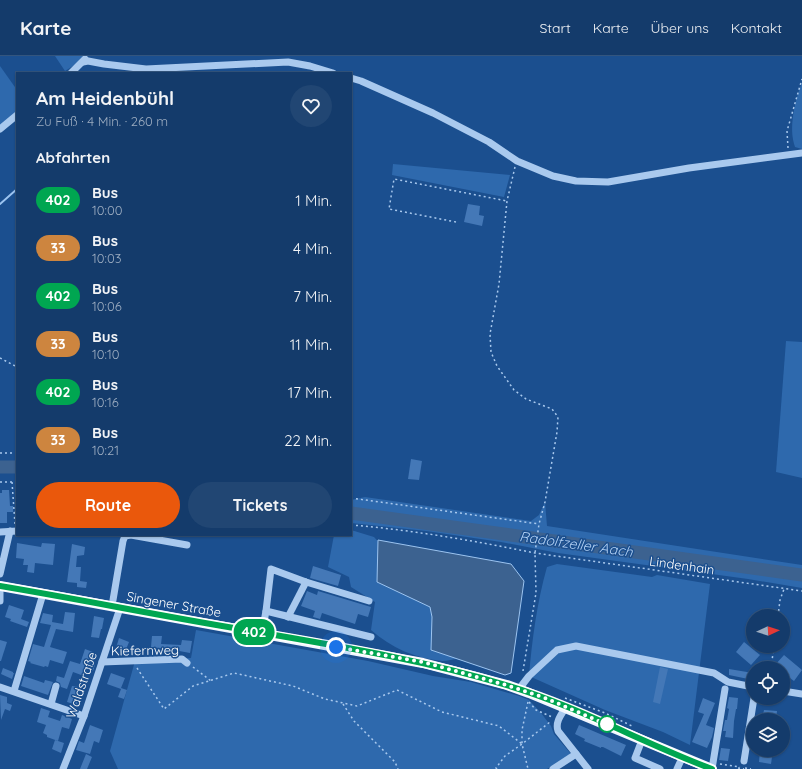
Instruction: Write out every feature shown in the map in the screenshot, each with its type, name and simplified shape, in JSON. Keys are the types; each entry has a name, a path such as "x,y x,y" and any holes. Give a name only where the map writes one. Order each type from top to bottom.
{"main road":[{"name":"Singener Straße","path":"0,586 423,662 519,689 529,697 566,707 682,758 713,765"}],"street":[{"path":"72,72 86,59 104,64 146,69 288,62 310,66 330,72"},
{"path":"352,78 433,113 489,142 517,161 553,176 576,181 595,183 608,182 689,168 802,153"},
{"path":"0,129 16,116"},
{"path":"0,532 14,531 0,574"},
{"name":"Waldstraße","path":"63,769 84,716 102,662 116,607 122,541 125,536 131,536 186,545"},
{"path":"262,633 271,569 306,582 369,601"},
{"path":"288,617 306,582"},
{"path":"0,590 0,601"},
{"path":"14,691 43,594"},
{"path":"266,612 372,637"},
{"path":"519,689 529,676 557,650 576,646 714,673 728,682 746,685"},
{"name":"Kiefernweg","path":"102,662 182,659 187,663"},
{"path":"51,704 56,686"},
{"path":"0,687 84,716"},
{"path":"713,765 725,689"},
{"path":"790,692 802,694"},
{"path":"744,761 753,705"},
{"path":"566,707 556,726 558,731 588,769"},
{"path":"642,740 635,758 660,769"},
{"path":"553,769 576,754"},
{"path":"677,769 682,758"}],"path":[{"path":"788,154 787,131 802,79"},
{"path":"517,161 507,201 500,284 490,334 490,352 497,366 514,390 526,399 552,409 558,417 557,432 545,502 539,524 535,553 536,592 522,674"},
{"path":"456,222 389,209 394,179 507,201"},
{"path":"0,358 16,366"},
{"path":"0,453 16,453"},
{"path":"0,482 16,482"},
{"path":"12,482 15,524 14,531"},
{"path":"352,498 539,524"},
{"name":"Lindenhain","path":"352,525 376,527 492,544 535,553 802,591"},
{"path":"779,609 784,589"},
{"path":"135,661 138,669 164,709 193,686 234,673 293,686 325,699 356,706 397,690 442,712 499,726 522,744"},
{"path":"187,663 211,681"},
{"path":"528,769 522,744 522,730 529,697"},
{"path":"496,769 505,756 554,718 536,710 529,697"},
{"path":"343,703 354,721 395,762 398,769"},
{"path":"713,765 744,769"},
{"path":"713,765 751,769"}],"shaded area":[{"path":"55,56 83,56 78,63 65,71"},
{"path":"0,66 16,89 16,112 0,125"},
{"path":"802,82 802,149 795,147 792,123"},
{"path":"393,164 510,175 504,197 392,175"},
{"path":"786,341 802,342 802,478 776,472"},
{"path":"365,497 531,521 539,515 545,502 547,526 802,565 802,588 748,579 558,553 501,542 426,531 352,523 352,500"},
{"path":"352,530 374,537 435,605 460,658 442,661 432,660 413,655 387,642 371,630 375,602 351,587 349,577 328,567 334,536 352,536"},
{"path":"378,540 511,564 524,581 511,673 505,675 431,650 432,617 430,607 377,582"},
{"path":"557,564 652,577 657,575 710,584 690,745 663,732 605,710 529,676 535,621 543,580 547,567"},
{"path":"196,630 368,661 433,676 471,682 519,696 529,700 541,713 551,726 554,734 571,754 547,769 118,769 110,751 135,661 191,658"}],"building":[{"path":"468,204 480,206 479,215 484,216 482,226 464,222"},
{"path":"411,459 422,461 419,480 408,479"},
{"path":"2,490 9,490 10,506 13,506 13,512 7,512 7,523 0,523 0,493 2,493"},
{"path":"17,543 41,547 42,543 55,544 53,565 35,563 34,573 27,572 28,565 23,565 24,559 16,558"},
{"path":"72,544 85,547 84,555 77,556 76,567 81,567 80,581 87,582 86,588 77,587 77,583 67,582"},
{"path":"313,566 341,575 338,586 310,578"},
{"path":"307,591 317,595 318,591 371,607 368,617 358,614 355,624 322,613 320,619 313,617 315,611 301,606"},
{"path":"9,605 24,610 21,619 29,622 27,627 10,621 11,619 5,617"},
{"path":"65,612 75,613 73,632 56,629 50,647 67,652 63,664 50,660 48,667 30,663 31,662 28,661 33,644 44,647 51,625 40,623 43,613 53,615 52,622 63,624"},
{"path":"94,616 104,618 99,638 91,637"},
{"path":"152,636 162,636 161,644 181,645 182,640 192,641 190,653 151,647"},
{"path":"119,638 129,642 125,652 116,648"},
{"path":"0,640 7,642 1,661 0,661"},
{"path":"744,642 746,644 746,653 758,653 760,655 755,661 746,661 736,652"},
{"path":"85,649 93,652 90,664 95,665 93,671 87,669 84,676 73,672 67,689 61,687 60,683 56,681 57,676 64,678 70,661 80,664"},
{"path":"784,655 802,670 794,681 790,678 790,661 779,661"},
{"path":"660,667 668,669 660,704 653,702"},
{"path":"3,668 14,673 12,679 1,674"},
{"path":"729,669 746,672 746,679 729,675"},
{"path":"111,673 125,678 121,688 127,690 124,699 118,697 121,689 107,684"},
{"path":"24,676 44,683 45,680 53,682 48,695 21,686"},
{"path":"72,686 79,687 76,694 80,695 77,705 67,702"},
{"path":"0,695 7,697 7,703 12,705 10,711 5,709 1,720"},
{"path":"729,697 738,698 733,738 725,737 726,731 723,731 729,709 727,708"},
{"path":"703,698 715,703 706,725 714,728 707,748 692,742 704,714 698,712"},
{"path":"41,708 50,711 48,717 60,721 62,715 72,719 69,729 62,727 58,741 47,737 47,735 43,733 46,725 37,722"},
{"path":"764,710 777,711 777,713 763,713"},
{"path":"90,725 103,730 99,743 94,741 90,754 76,750 79,741 84,743"},
{"path":"579,725 626,745 621,756 603,747 601,748 584,741 585,739 575,734"},
{"path":"55,740 64,743 61,753 52,749"},
{"path":"721,748 730,749 728,761 719,760"},
{"path":"86,754 92,757 87,769 80,769"},
{"path":"759,757 772,757 771,764 759,762"}],"waterway":[{"path":"0,204 16,190"},
{"name":"Radolfzeller Aach","path":"0,467 16,467"},
{"name":"Radolfzeller Aach","path":"352,513 802,575"}],"bus line":[{"name":"402","path":"0,586 423,662 506,685 537,696 608,725 682,758 712,769"}],"route":[{"path":"336,647 423,662 506,685 545,698 608,725 607,724"}]}
